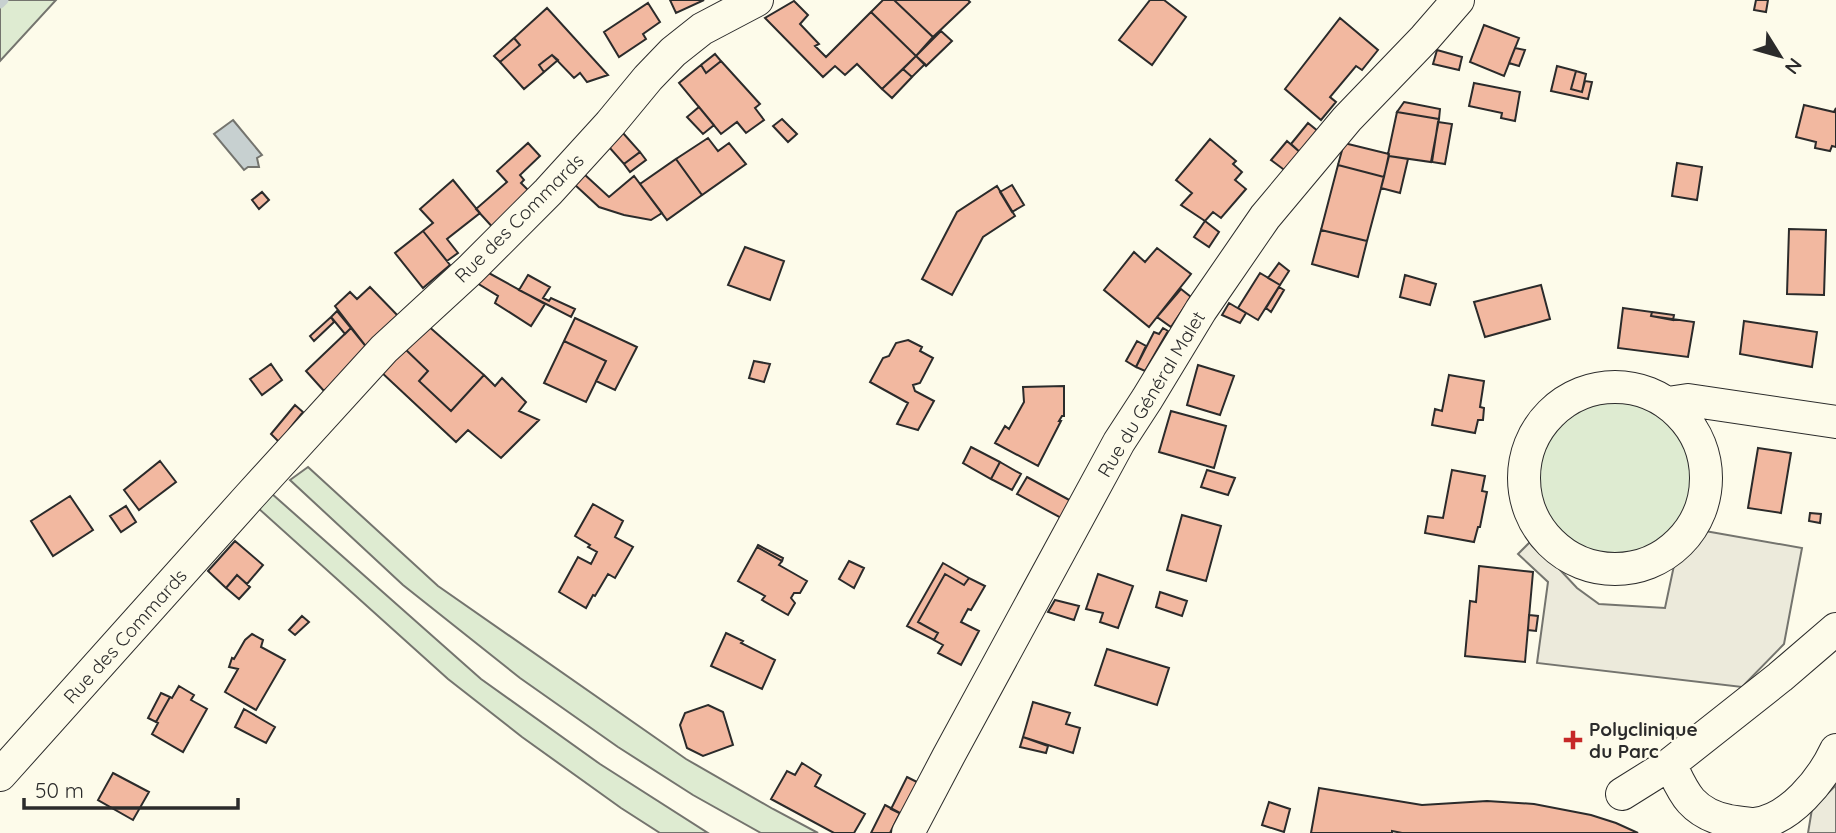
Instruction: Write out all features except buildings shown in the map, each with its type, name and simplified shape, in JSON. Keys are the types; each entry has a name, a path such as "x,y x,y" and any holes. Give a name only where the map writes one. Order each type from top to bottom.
{"street":[{"name":"Rue des Commards","path":"0,775 384,349 470,270 548,192 673,52 702,29 757,0"},
{"name":"Rue du Général Malet","path":"908,833 1119,442 1201,310 1265,217 1347,119 1458,0"},
{"path":"1668,403 1690,424 1703,452 1707,482 1700,513 1684,538 1660,558 1631,568 1601,569 1572,559 1547,541 1531,516 1523,487 1525,457 1537,429 1556,407 1582,391 1612,386 1642,389 1668,403 1688,400 1836,422"},
{"path":"1622,794 1670,764 1836,629"},
{"path":"1670,764 1689,799 1698,808 1717,818 1755,824 1776,818 1794,806 1817,782 1836,750"}],"green space":[{"path":"0,0 56,0 0,61"},
{"path":"1615,387 1633,388 1650,394 1680,413 1699,443 1705,460 1705,496 1699,513 1680,543 1650,562 1633,568 1615,569 1597,568 1580,562 1550,543 1531,513 1525,496 1524,478 1525,460 1531,443 1550,413 1580,394 1597,388"},
{"path":"308,467 438,586 686,759 818,833 761,833 693,795 618,747 520,678 403,585 290,480"},
{"path":"271,493 481,679 600,764 708,833 660,833 522,737 448,679 258,508"}],"shaded area":[{"path":"233,120 262,155 257,158 259,167 248,167 244,170 214,134"},
{"path":"1705,531 1802,548 1784,644 1742,687 1537,663 1548,582 1518,554 1532,540 1577,588 1599,604 1665,608 1676,556"},
{"path":"1836,785 1836,833 1808,833 1812,809"}],"waterway":[{"path":"0,4 4,0"}],"place":[{"name":"Polyclinique du Parc","path":"1573,740"}]}
